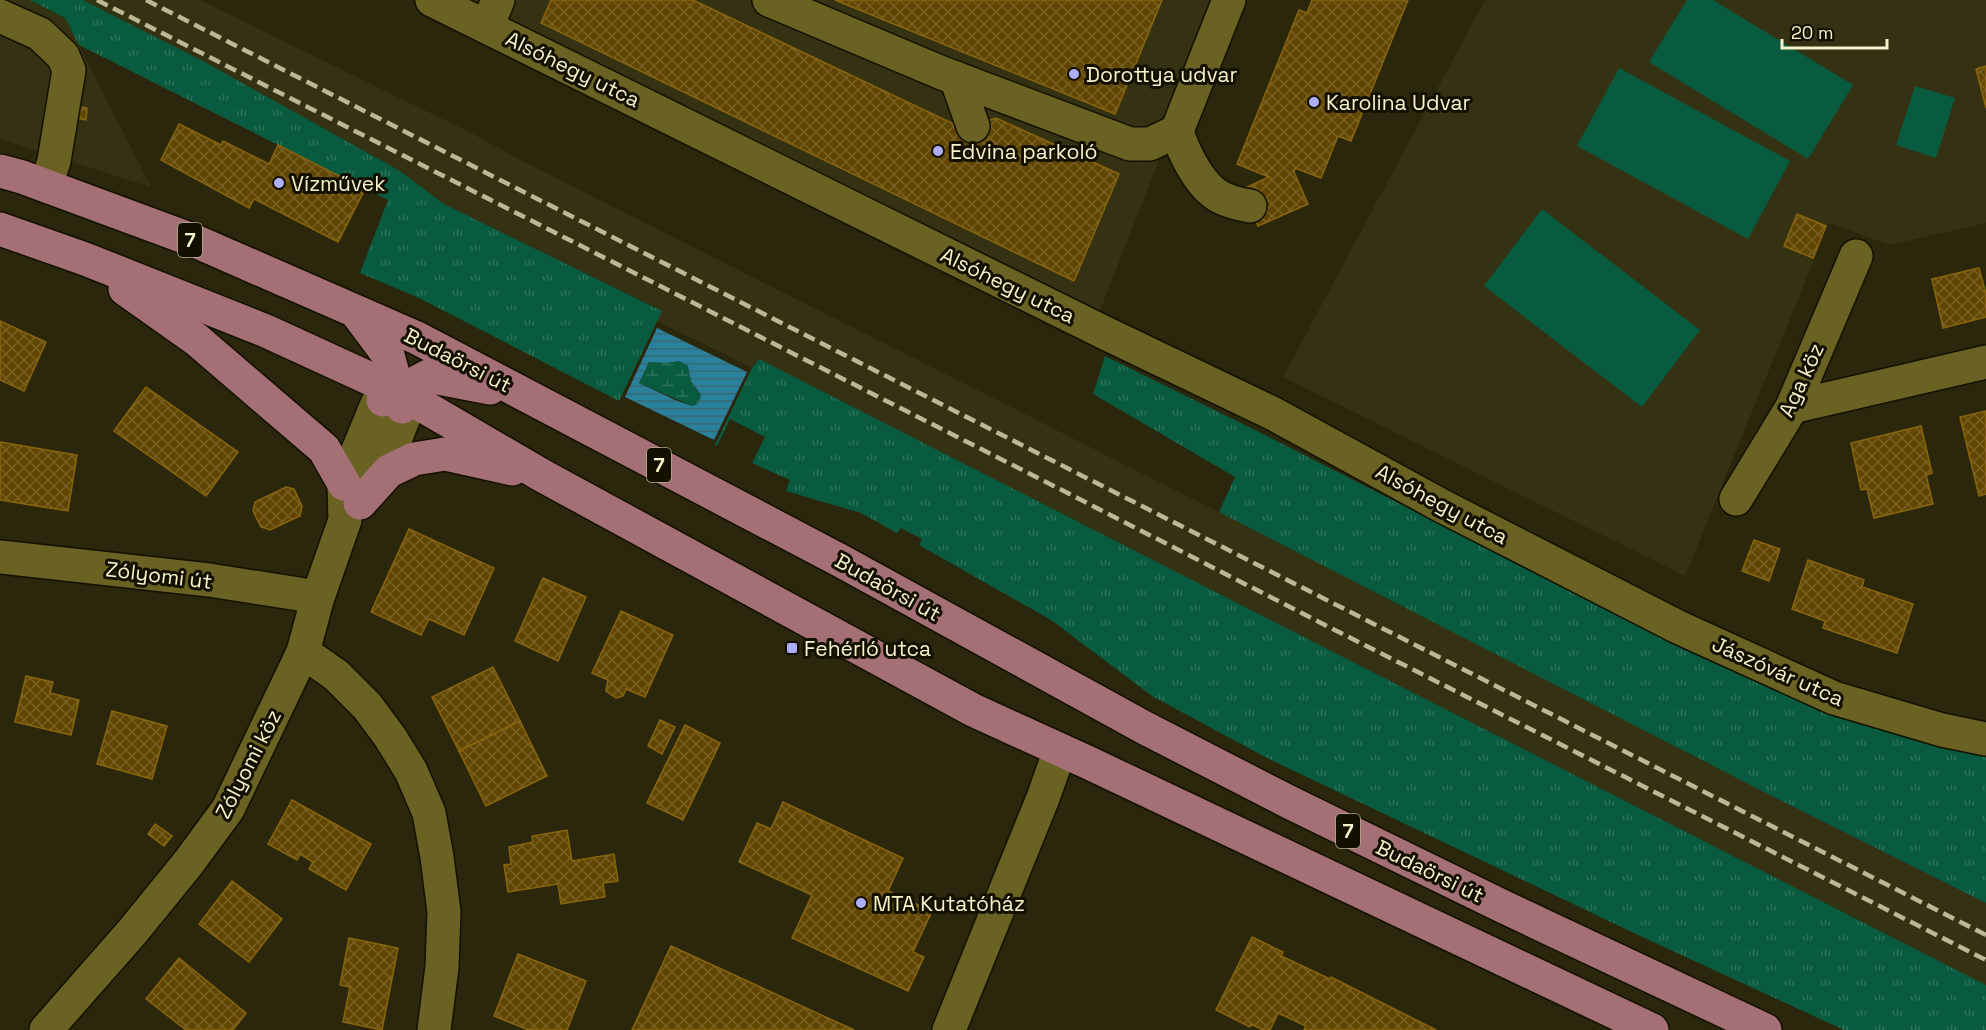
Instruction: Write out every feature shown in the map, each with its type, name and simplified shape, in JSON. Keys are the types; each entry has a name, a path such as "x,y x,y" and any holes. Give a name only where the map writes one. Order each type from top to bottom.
{"main road":[{"name":"Budaörsi út","path":"0,171 195,242 417,338 841,561 1134,722 1289,802 1504,907 1765,1030"},
{"name":"7","path":"0,229 266,331 393,404 543,476 973,710 1652,1030"},
{"path":"85,260 197,340 324,449 350,502 388,471 414,459 445,454 543,476"},
{"path":"355,311 388,355 393,404"},
{"path":"393,404 428,376 532,398"}],"street":[{"name":"Alsóhegy utca","path":"432,0 492,13 1101,331 1272,413 1442,506 1581,577"},
{"path":"769,0 956,78 1130,144 1150,144 1177,131"},
{"path":"1229,0 1177,131 1182,149 1194,169 1214,193 1235,204 1250,206"},
{"path":"0,16 40,34 63,56 69,70 54,161 46,186"},
{"path":"956,78 973,126"},
{"name":"Aga köz","path":"1736,499 1792,406 1856,256"},
{"path":"1792,406 1986,362"},
{"name":"Zólyomi köz","path":"46,1030 133,931 189,862 228,808 303,652 318,597 350,502 393,404"},
{"name":"Zólyomi út","path":"0,557 209,580 318,597"},
{"name":"Jászóvár utca","path":"1581,577 1678,627 1834,698 1942,730 1986,739"},
{"path":"303,652 336,675 367,706 411,771 429,813 444,912 442,968 434,1030"},
{"path":"949,1030 1043,798 1060,750"}],"shaded area":[{"path":"0,0 30,0 65,18 151,187 0,139"},
{"path":"83,0 200,0 471,133 526,163 1219,512 1762,791 1986,903 1986,985 759,359 752,368 657,321 661,310 444,204 400,171 205,62"},
{"path":"470,0 1222,0 1099,313 528,31"},
{"path":"1485,0 1986,0 1986,223 1890,245 1829,223 1685,576 1283,377"}],"green space":[{"path":"30,0 83,0 205,62 400,171 444,204 662,311 619,401 419,298 360,273 388,200 79,45 65,18"},
{"path":"1687,0 1713,0 1853,85 1808,159 1649,62"},
{"path":"1619,68 1790,161 1748,239 1577,146"},
{"path":"1915,86 1955,98 1936,158 1896,145"},
{"path":"1542,209 1700,330 1642,407 1484,286"},
{"path":"1105,356 1657,635 1829,712 1900,735 1986,757 1986,903 1762,791 1219,512 1235,477 1093,394"},
{"path":"759,359 1986,985 1986,1030 1844,1030 1636,934 1267,758 1152,696 1051,620 919,545 922,539 901,528 897,533 861,513 786,491 790,480 752,463 765,437 730,419 717,446 715,445 752,368"},
{"path":"679,361 688,366 691,381 701,396 698,404 692,406 639,383 649,362"}],"water":[{"path":"657,328 747,372 714,440 625,397","holes":["679,361 688,366 691,381 701,395 698,404 692,406 675,400 639,383 649,362"]}],"building":[{"name":"Edvina parkoló","path":"551,0 693,0 964,129 996,118 1119,174 1074,281 541,23"},
{"name":"Dorottya udvar","path":"835,0 1162,0 1115,114"},
{"name":"Karolina Udvar","path":"1312,0 1408,0 1351,141 1338,136 1321,178 1295,168 1294,172 1308,204 1258,226 1243,189 1269,177 1237,164 1299,10 1307,13"},
{"path":"1986,66 1986,108 1976,69"},
{"path":"76,106 87,108 86,120 74,118"},
{"name":"Vízművek","path":"179,124 221,145 223,141 269,164 278,145 365,189 338,242 254,199 249,208 161,160"},
{"path":"1797,214 1826,226 1813,258 1784,246"},
{"path":"1979,268 1986,294 1986,317 1943,328 1932,279"},
{"path":"0,321 46,342 24,391 0,380"},
{"path":"146,387 238,452 206,496 114,431"},
{"path":"1986,411 1986,494 1979,496 1960,417"},
{"path":"1921,426 1932,473 1926,475 1933,504 1874,518 1867,489 1861,490 1851,443"},
{"path":"0,442 77,455 68,511 0,500"},
{"path":"286,487 294,489 302,506 300,516 270,530 261,527 253,511 255,502"},
{"path":"409,529 494,568 464,635 429,619 421,635 371,612"},
{"path":"1754,540 1780,549 1769,581 1742,571"},
{"path":"1808,560 1864,580 1862,587 1913,604 1897,653 1823,628 1825,621 1792,609"},
{"path":"543,578 586,597 558,661 515,641"},
{"path":"621,611 673,635 645,697 626,689 623,696 616,698 606,691 608,680 592,673"},
{"path":"493,667 520,721 459,751 432,697"},
{"path":"26,676 53,682 50,693 79,700 71,735 15,722"},
{"path":"112,711 167,726 152,779 97,764"},
{"path":"660,720 675,727 662,754 648,746"},
{"path":"520,721 547,776 486,806 459,751"},
{"path":"685,725 720,743 683,820 647,803"},
{"path":"292,800 371,844 346,890 309,869 313,862 300,854 297,860 268,844"},
{"name":"MTA Kutatóház","path":"783,802 903,858 888,891 932,911 913,952 924,957 908,991 792,938 812,895 739,862 757,823 771,829"},
{"path":"155,824 172,836 164,846 148,834"},
{"path":"567,830 572,861 614,854 618,881 603,883 605,897 561,904 558,884 508,892 504,865 511,864 509,847 533,842 532,836"},
{"path":"232,881 282,919 249,962 199,924"},
{"path":"1252,937 1283,952 1281,956 1330,979 1331,977 1436,1030 1304,1030 1306,1026 1278,1013 1270,1030 1263,1030 1251,1024 1250,1027 1216,1010"},
{"path":"349,938 398,948 382,1030 343,1022 350,987 340,985"},
{"path":"671,946 854,1030 632,1030"},
{"path":"518,954 586,981 567,1030 529,1030 494,1016"},
{"path":"179,958 246,1013 233,1030 186,1030 146,999"}],"railway":[{"path":"97,0 1986,960"},
{"path":"146,0 1986,935"}],"place":[{"name":"Dorottya udvar","path":"1074,74"},
{"name":"Karolina Udvar","path":"1314,102"},
{"name":"Edvina parkoló","path":"938,151"},
{"name":"Vízművek","path":"279,183"},
{"name":"Fehérló utca","path":"792,648"},
{"name":"MTA Kutatóház","path":"861,903"}]}
